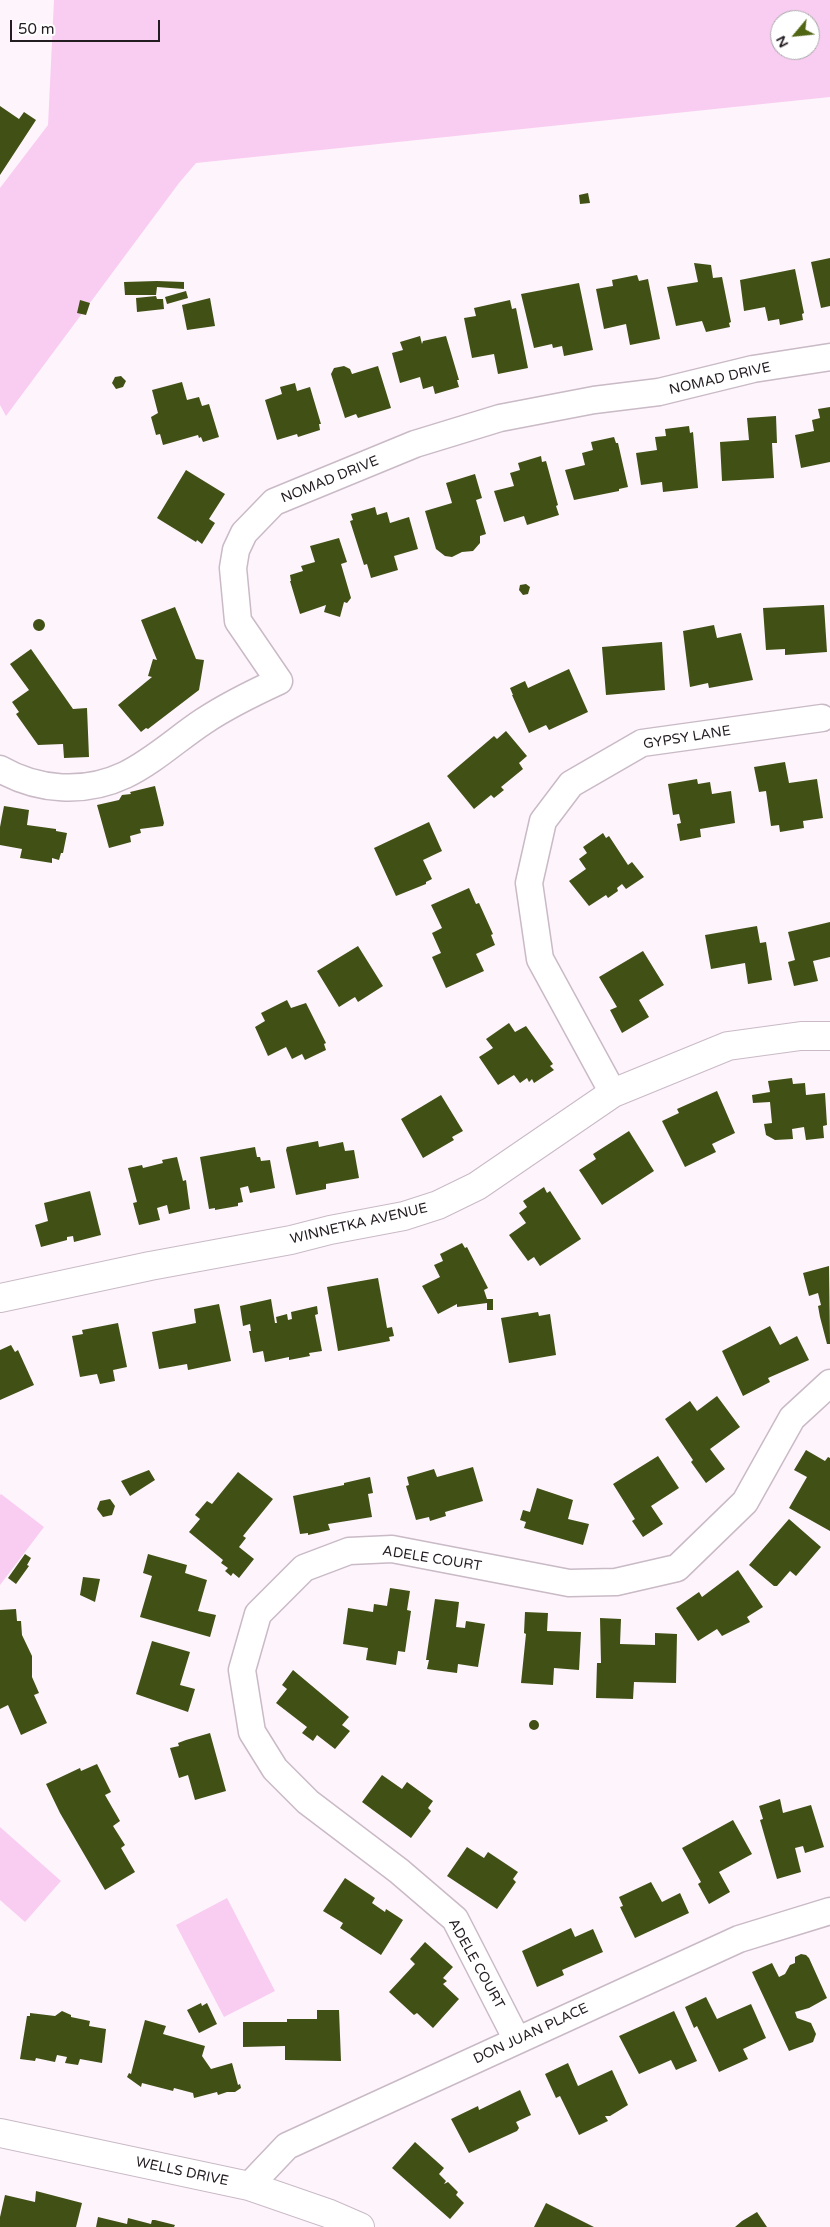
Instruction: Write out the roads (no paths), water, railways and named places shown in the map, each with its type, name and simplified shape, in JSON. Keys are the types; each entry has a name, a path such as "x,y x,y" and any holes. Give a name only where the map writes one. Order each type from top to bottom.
{"main road":[{"name":"WINNETKA AVENUE","path":"0,1298 150,1266 291,1240 330,1230 396,1218 420,1211 477,1186 613,1093 728,1046 801,1036 830,1036"},
{"name":"WELLS DRIVE","path":"0,2133 249,2186 330,2214 360,2227"}],"street":[{"name":"NOMAD DRIVE","path":"0,769 16,778 54,788 95,786 125,775 166,749 228,705 279,681 238,621 233,568 236,550 244,533 274,502 415,444 500,418 594,400 660,392 753,369 830,357"},
{"name":"GYPSY LANE","path":"613,1093 540,959 529,883 543,821 571,784 642,743 822,718"},
{"name":"ADELE COURT","path":"517,2040 455,1919 399,1871 308,1802 275,1770 252,1732 242,1670 258,1614 304,1568 350,1551 392,1550 569,1583 616,1582 677,1568 745,1502 792,1418 830,1383"},
{"name":"DON JUAN PLACE","path":"249,2186 287,2146 739,1938 830,1911"}]}
